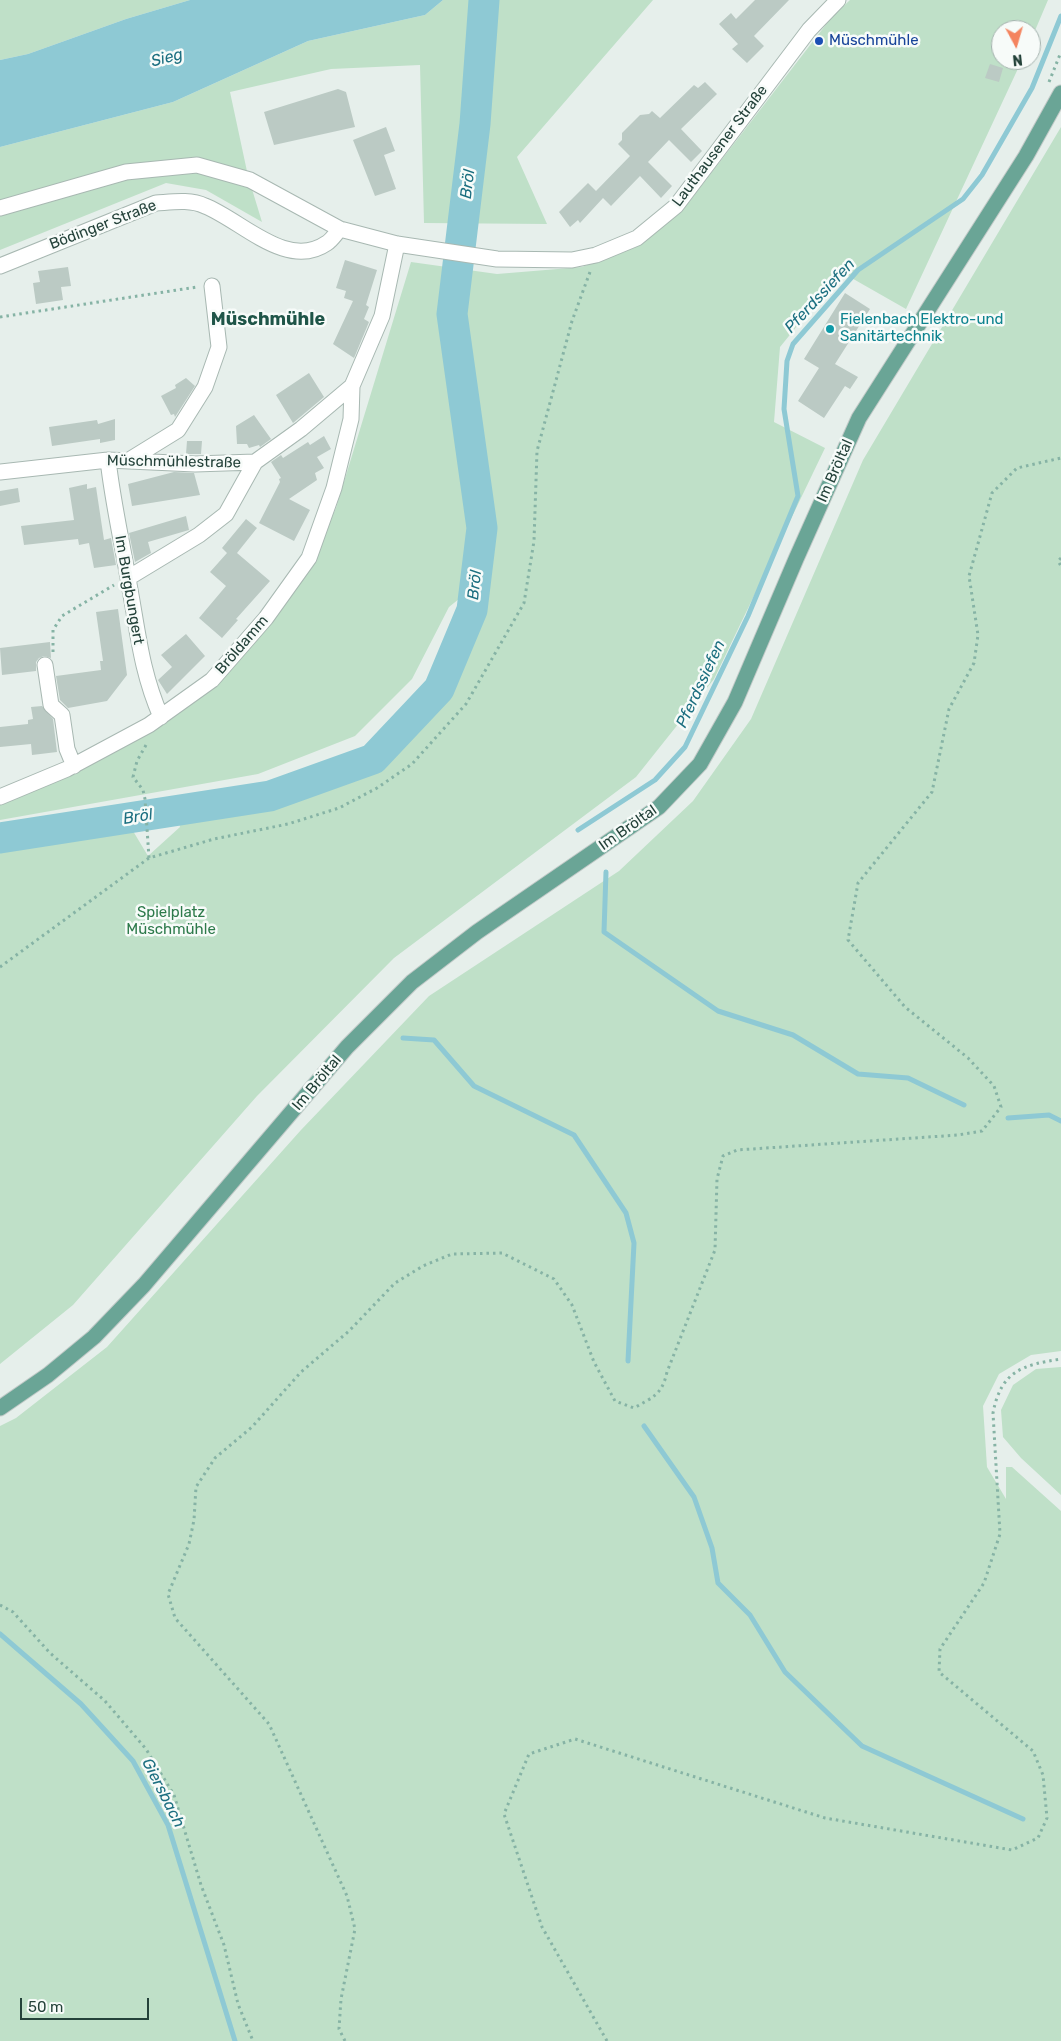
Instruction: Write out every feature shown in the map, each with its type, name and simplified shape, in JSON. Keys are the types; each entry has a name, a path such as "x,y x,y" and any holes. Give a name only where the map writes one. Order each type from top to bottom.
{"main road":[{"name":"Im Bröltal","path":"0,1408 48,1375 94,1337 144,1285 347,1047 412,982 477,932 659,807 700,764 735,702 859,418 1026,156 1054,89"}],"street":[{"name":"Lauthausener Straße","path":"0,208 126,172 197,165 250,180 340,229 413,248 496,259 572,260 596,255 637,238 676,206 809,30 838,0"},
{"name":"Bödinger Straße","path":"0,266 156,203 164,202 180,201 205,205 267,242 288,250 307,251 327,243 340,229"},
{"name":"Müschmühlestraße","path":"0,472 131,459 195,464 255,462 281,444 352,386 382,316 397,244"},
{"path":"131,459 178,430 205,387 218,347 212,286"},
{"name":"Bröldamm","path":"0,797 74,766 155,721 212,680 266,618 309,558 334,488 351,419 352,386"},
{"name":"Im Burgbungert","path":"108,460 113,507 141,658 155,721"},
{"path":"128,580 199,535 226,514 255,462"},
{"path":"49,661 51,705 62,715 67,749 74,766"}],"path":[{"path":"1054,89 1061,52"},
{"path":"0,967 149,858 214,839 288,824 339,808 377,788 412,764 466,704 524,603 534,541 537,451 572,321 596,255"},
{"path":"0,317 212,286"},
{"path":"346,2041 339,2029 341,1999 355,1929 347,1896 269,1724 175,1618 168,1594 189,1544 194,1520 196,1487 215,1458 252,1427 302,1372 349,1332 395,1283 422,1266 452,1254 502,1253 554,1279 572,1305 594,1362 615,1401 634,1408 654,1397 664,1388 667,1372 715,1250 717,1179 723,1156 737,1150 958,1136 982,1132 1001,1107 994,1086 968,1058 906,1007 848,940 858,883 932,792 949,709 974,663 978,635 969,576 992,493 1017,468 1061,458"},
{"path":"1061,558 1058,561 1061,566"},
{"path":"49,661 53,630 62,616 117,584 128,580"},
{"path":"149,858 145,799 143,790 133,777 137,761 150,738 155,721"},
{"path":"606,2041 542,1927 504,1814 528,1754 575,1738 825,1818 1012,1850 1038,1838 1047,1818 1043,1775 1033,1751 939,1672 940,1649 984,1583 1000,1534 993,1413 996,1394 1005,1380 1033,1363 1061,1359"},
{"path":"0,1605 13,1612 50,1653 105,1701 146,1750 174,1795 201,1885 224,1945 238,2004 253,2041"}],"green space":[{"path":"0,0 190,0 126,19 28,54 0,60"},
{"path":"443,0 653,0 517,157 547,224 424,223 420,65 331,69 230,92 248,176 262,222 206,190 166,183 0,250 0,147 173,102 308,41 425,15"},
{"name":"Spielplatz Müschmühle","path":"850,0 1048,0 1040,20 991,20 991,70 1017,70 906,309 841,272 780,347 774,422 825,448 714,679 636,777 394,958 257,1096 73,1305 0,1364 0,847 130,826 148,856 180,827 178,817 268,804 375,762 446,694 481,613 490,574 449,607 412,679 355,736 258,774 0,820 0,802 213,683 314,558 336,508 411,262 497,274 582,267 635,246 682,211 831,18"},
{"path":"1061,127 1061,1351 1031,1355 999,1374 983,1406 987,1467 1006,1499 1006,1467 1012,1467 1061,1511 1061,2041 0,2041 0,1426 16,1418 107,1347 301,1130 429,996 619,871 693,801 751,719 863,460"},
{"path":"1061,1367 1061,1495 1021,1458 1003,1437 1001,1410 1013,1385 1036,1369"}],"water":[{"name":"Sieg","path":"190,0 443,0 425,15 308,41 173,102 0,147 0,60 28,54 126,19"}],"building":[{"path":"755,0 789,0 754,36 764,46 747,63 732,49 738,44 719,24 731,13 736,19"},
{"path":"990,64 991,70 1002,70 999,82 985,78"},
{"path":"705,82 717,94 681,129 702,151 691,162 669,140 648,162 672,186 661,198 640,176 611,206 603,198 580,223 578,220 570,227 559,212 588,183 596,191 630,156 618,144 622,140 622,133 640,115 649,114 652,111 660,118 694,85 698,88"},
{"path":"338,89 346,92 355,127 274,145 264,112"},
{"path":"386,127 395,151 384,155 396,189 375,196 353,140"},
{"path":"345,260 377,270 366,305 369,307 364,319 369,322 354,358 333,344 353,301 344,298 346,291 336,288"},
{"path":"68,267 71,286 61,287 63,300 36,304 33,283 40,282 38,271"},
{"path":"845,293 870,309 835,364 858,377 850,389 845,386 824,418 798,401 819,368 804,359"},
{"path":"309,373 324,397 293,423 276,395"},
{"path":"186,378 195,386 175,417 174,414 171,415 161,396 176,388 175,385"},
{"path":"254,415 271,439 260,447 259,445 249,448 247,444 237,444 236,426"},
{"path":"115,419 115,440 100,443 100,439 52,446 49,427 97,420 98,424"},
{"path":"324,436 331,449 317,457 324,468 315,473 317,480 289,499 310,510 294,541 259,523 281,478 271,462 281,455 283,458 308,442 310,445"},
{"path":"187,441 202,441 201,454 186,454"},
{"path":"174,472 194,473 200,495 132,506 128,484"},
{"path":"87,484 87,489 96,487 104,540 111,538 116,565 94,568 89,543 79,545 78,539 24,545 21,526 74,520 69,488"},
{"path":"18,488 20,502 0,506 0,491"},
{"path":"186,516 189,530 148,542 151,553 135,562 129,533"},
{"path":"246,519 257,528 237,553 270,581 236,619 238,620 222,638 199,618 226,586 210,572 227,553 222,548"},
{"path":"118,609 127,675 107,701 68,708 60,700 56,676 101,670 100,661 103,661 96,612"},
{"path":"186,634 205,656 167,694 158,680 172,667 161,655"},
{"path":"50,642 51,658 44,656 39,658 36,662 36,671 2,675 0,648"},
{"path":"42,706 53,719 57,752 32,755 31,744 0,747 0,727 28,724 28,720 33,719 31,707"}],"waterway":[{"name":"Bröl","path":"0,838 270,796 373,759 439,689 472,610 482,528 452,314 475,124 484,0"},
{"name":"Pferdssiefen","path":"578,830 655,780 685,747 748,616 798,496 784,409 787,361 793,344 858,270 963,199 982,175 1032,88 1061,16"},
{"name":"Pferdssiefen","path":"606,872 604,932 718,1011 793,1035 858,1074 908,1078 964,1105"},
{"path":"403,1038 434,1040 474,1086 574,1135 626,1213 634,1243 628,1361"},
{"name":"Pferdssiefen","path":"1008,1118 1049,1115 1061,1121"},
{"path":"644,1426 694,1497 712,1548 718,1583 750,1615 785,1672 862,1746 1023,1819"},
{"name":"Giersbach","path":"0,1634 81,1704 133,1761 168,1825 235,2041"}],"place":[{"name":"Müschmühle","path":"819,41"},
{"name":"Fielenbach Elektro-und Sanitärtechnik","path":"830,329"}],"district":[{"name":"Müschmühle","path":"268,320"}]}
